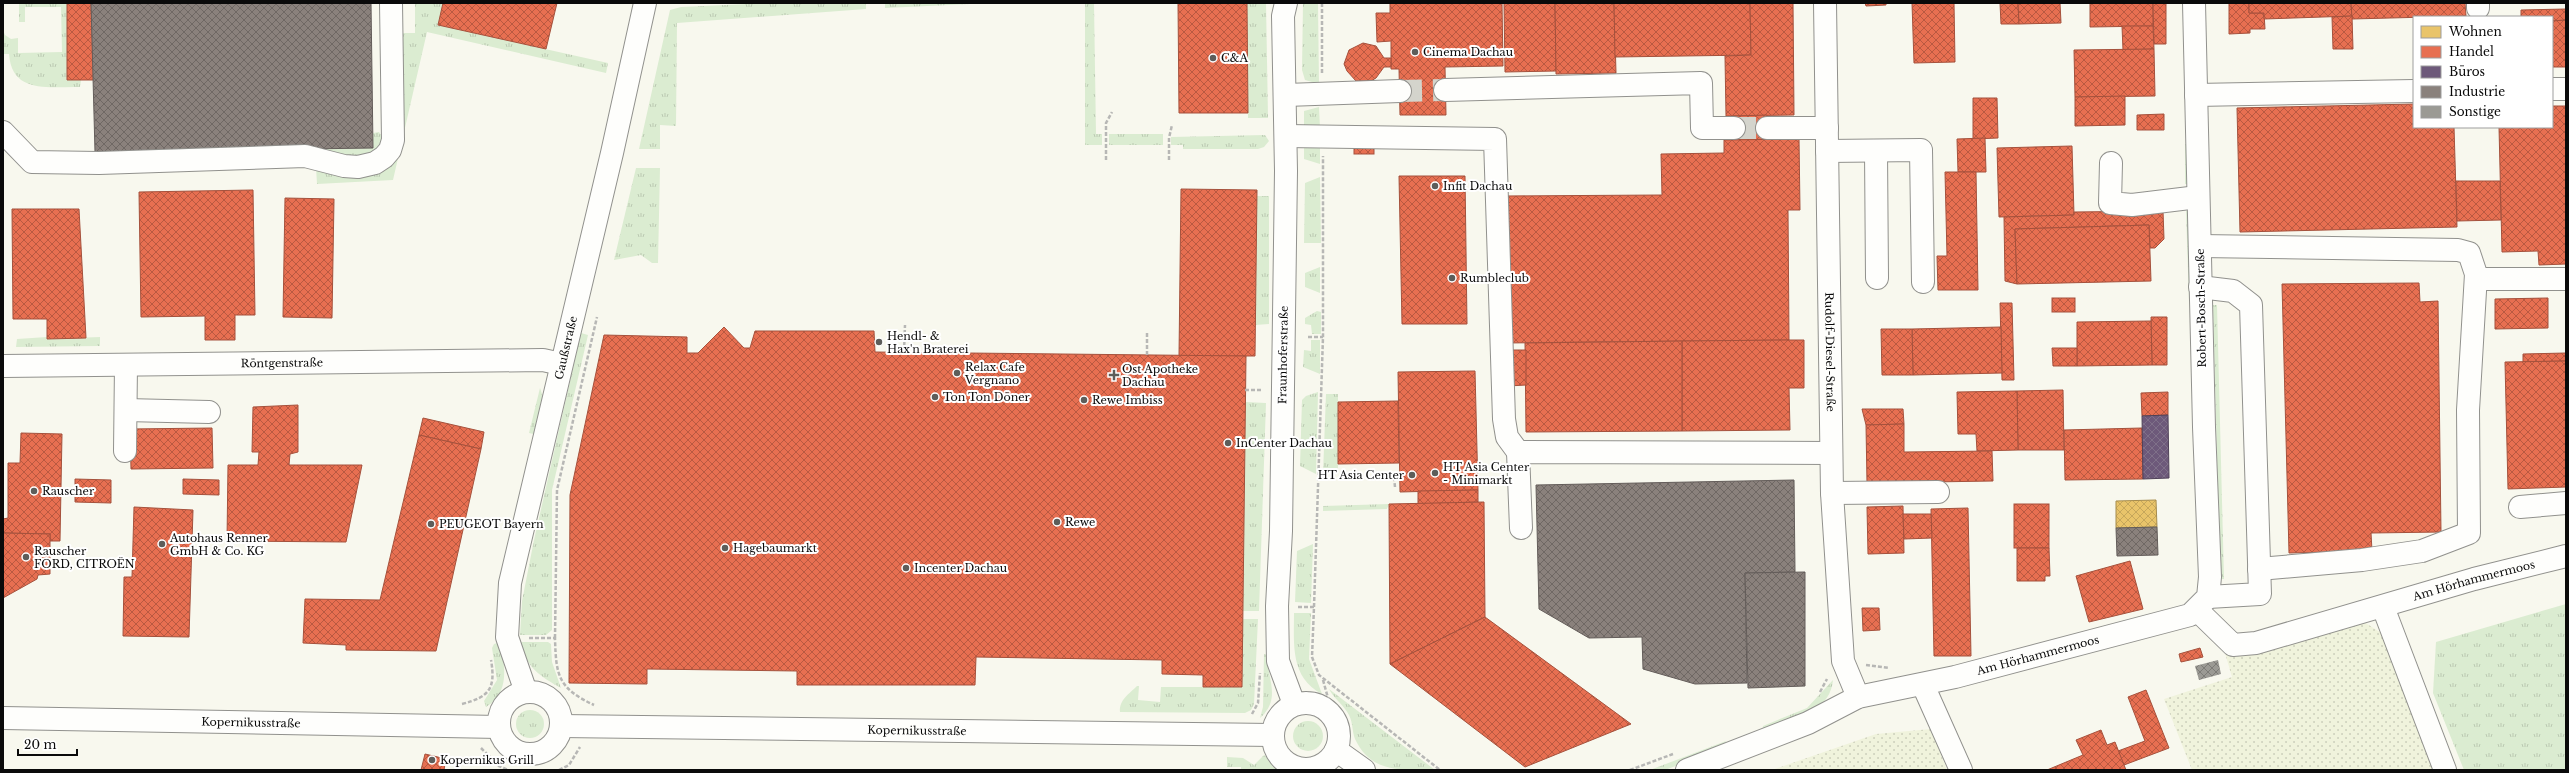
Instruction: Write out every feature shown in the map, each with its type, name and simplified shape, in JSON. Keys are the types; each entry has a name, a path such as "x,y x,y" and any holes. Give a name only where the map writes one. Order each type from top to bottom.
{"street":[{"path":"3,132 32,162 99,163 305,156 344,166 375,163 390,150 393,140 391,3"},
{"name":"Gaußstraße","path":"526,692 507,637 510,583 612,152 645,3"},
{"name":"Rudolf-Diesel-Straße","path":"1825,3 1832,493 1843,662 1858,697"},
{"name":"Robert-Bosch-Straße","path":"2194,3 2200,287 2210,577 2202,604"},
{"name":"Fraunhoferstraße","path":"1283,7 1286,136 1281,531 1277,606 1278,661 1294,704"},
{"path":"1445,90 1701,83 1702,128 1734,128"},
{"path":"2553,89 2566,89"},
{"path":"1286,95 1400,91"},
{"path":"2196,95 2413,91"},
{"path":"1767,128 1827,128"},
{"path":"1286,136 1495,139 1504,419 1507,437 1518,452 1521,528"},
{"path":"1827,151 1922,150 1923,282"},
{"path":"1876,151 1877,278"},
{"path":"2111,163 2110,203 2132,205 2198,198"},
{"path":"2200,246 2458,250 2469,253 2476,279 2468,410 2469,533 2422,551 2362,560 2259,568"},
{"path":"2476,279 2566,278"},
{"path":"2200,287 2233,291 2251,305 2260,594 2202,604"},
{"name":"Röntgenstraße","path":"3,366 528,360 561,364"},
{"path":"126,365 126,451"},
{"path":"126,410 209,412"},
{"path":"1518,452 1831,453"},
{"path":"1832,493 1938,492"},
{"path":"2520,507 2566,503"},
{"name":"Am Hörhammermoos","path":"1687,770 1808,723 1858,697 1923,685 2162,623 2190,615 2202,604 2233,645 2256,643 2383,607 2474,579 2566,556"},
{"path":"2383,607 2445,770"},
{"path":"1923,685 1961,770"},
{"path":"526,692 540,694 552,700 559,712 561,726 559,736 549,747 536,754 526,754 508,745 502,736 499,727 503,708 517,695 526,692"},
{"path":"1303,702 1320,705 1334,716 1340,733 1336,750 1322,765 1301,769 1287,763 1281,757 1274,743 1273,735 1279,716 1294,704 1303,702"},
{"name":"Kopernikusstraße","path":"3,718 499,727"},
{"name":"Kopernikusstraße","path":"561,726 1273,735"},
{"path":"1336,750 1364,770"}],"path":[{"path":"1322,3 1322,94"},
{"path":"1106,160 1106,123 1112,112"},
{"path":"1169,160 1168,138 1172,125"},
{"path":"1323,136 1323,337 1312,657 1314,666 1323,680 1334,716"},
{"path":"598,313 557,490 555,638 556,662 564,685 575,695 599,707"},
{"path":"904,352 905,325"},
{"path":"1147,333 1147,356"},
{"path":"1308,336 1323,337"},
{"path":"1245,390 1264,390"},
{"path":"1394,487 1394,477 1399,476"},
{"path":"1277,606 1314,607"},
{"path":"507,637 555,638"},
{"path":"455,706 477,700 491,687 494,679 490,653"},
{"path":"1843,662 1897,669"},
{"path":"1246,714 1252,714 1256,710 1260,666"},
{"path":"1323,680 1440,770"},
{"path":"559,770 569,765 579,748 585,746"}],"green space":[{"path":"19,3 67,3 67,80 81,80 80,87 34,86 17,76 12,67 9,54 3,54 3,30 5,35 11,39 18,38 18,53 62,52 61,7 25,7 25,22 19,22"},
{"path":"415,3 443,3 438,25 608,63 606,73 427,32 393,180 317,184 316,167 387,167 401,33 415,33"},
{"path":"767,3 866,3 866,9 677,23 676,126 660,125 660,149 639,149 670,10 681,7"},
{"path":"885,3 991,3 885,8"},
{"path":"1085,3 1094,3 1096,134 1102,134 1102,145 1085,145"},
{"path":"1247,3 1266,3 1268,118 1248,118"},
{"path":"1303,3 1318,3 1319,84 1305,80 1302,70"},
{"path":"1319,107 1320,128 1304,129 1304,111"},
{"path":"379,132 384,139 381,146 365,157 265,150 373,148 373,133"},
{"path":"1109,134 1163,134 1163,145 1109,145"},
{"path":"1265,135 1269,141 1264,147 1258,149 1183,149 1183,145 1171,145 1171,137"},
{"path":"1304,143 1320,143 1320,164 1304,159"},
{"path":"2185,144 2189,144 2190,184 2185,184"},
{"path":"636,168 660,168 658,263 652,263 641,255 614,260"},
{"path":"1320,177 1321,243 1304,243 1305,183"},
{"path":"1257,196 1269,196 1269,324 1255,325"},
{"path":"2186,211 2190,211 2193,301 2189,301"},
{"path":"1320,267 1320,293 1305,287 1305,273"},
{"path":"2213,305 2217,305 2224,579 2220,579"},
{"path":"1317,311 1321,312 1321,334 1312,334 1311,325 1305,324 1305,318"},
{"path":"581,333 588,335 552,490 552,630 546,635 520,635 522,601 534,540"},
{"path":"47,337 47,339 100,337 100,346 16,347 17,339"},
{"path":"1311,340 1320,340 1320,374 1303,367 1304,350 1311,351"},
{"path":"540,388 543,397 538,435 529,433"},
{"path":"1318,392 1316,474 1300,466 1302,400 1306,396"},
{"path":"1326,394 1338,394 1338,474 1323,474"},
{"path":"1245,402 1266,403 1259,611 1243,611"},
{"path":"1389,504 1387,509 1323,511 1323,506"},
{"path":"1313,544 1311,603 1295,602 1297,551"},
{"path":"2566,604 2566,770 2464,770 2433,693 2436,642"},
{"path":"1294,613 1311,613 1309,659 1322,694 1304,679 1299,669 1294,648"},
{"path":"2358,618 2389,638 2441,770 2192,770 2164,699 2232,677 2225,653 2299,638"},
{"path":"1243,619 1258,619 1254,704 1251,710 1245,713 1120,712 1121,704 1137,686 1139,686 1138,700 1160,702 1161,687 1242,687"},
{"path":"501,642 504,669 503,686 494,701 486,707 484,701 497,680 492,648 494,644"},
{"path":"521,642 548,642 551,644 552,662 561,688 540,675 530,665 523,651"},
{"path":"1264,654 1267,655 1272,696 1267,711 1260,718 1263,707"},
{"path":"1833,680 1830,692 1816,709 1796,720 1762,733 1763,726 1807,708"},
{"path":"1329,689 1435,770 1410,770 1388,767 1378,764 1369,758 1355,739 1349,715"},
{"path":"530,710 536,711 540,714 543,718 543,730 540,734 536,737 530,738 524,737 520,734 517,730 516,724 517,718 520,714 524,711"},
{"path":"1308,721 1319,725 1323,736 1319,747 1308,751 1297,747 1293,736 1297,725"},
{"path":"1931,729 1947,770 1772,770 1876,734"},
{"path":"1726,741 1723,748 1665,770 1650,770"},
{"path":"1264,755 1280,770 1241,770 1241,767 1227,767 1227,757 1243,758 1254,765"}],"building: Wohnen":[{"path":"2156,500 2157,527 2116,528 2116,501"}],"building: Handel":[{"path":"67,3 91,3 94,80 67,80"},
{"path":"443,3 557,3 546,49 438,25"},
{"name":"C&A","path":"1178,3 1247,3 1248,113 1179,113"},
{"path":"1390,3 1502,3 1503,66 1445,67 1446,115 1400,115 1399,69 1391,69 1391,41 1377,42 1376,13 1390,13"},
{"path":"1504,3 1555,3 1556,71 1505,72"},
{"path":"1555,3 1614,3 1616,73 1556,74"},
{"path":"1614,3 1750,3 1751,55 1615,57"},
{"path":"1750,3 1793,3 1794,115 1726,116 1725,56 1751,55"},
{"path":"1865,3 1886,3 1886,5 1866,6"},
{"path":"1912,3 1954,3 1955,62 1914,63"},
{"path":"2000,3 2018,3 2019,24 2001,24"},
{"path":"2018,3 2060,3 2061,23 2019,24"},
{"path":"2090,3 2153,3 2153,26 2090,27"},
{"path":"2153,3 2166,3 2166,44 2154,44"},
{"path":"2229,3 2249,3 2249,13 2264,13 2265,29 2250,29 2250,33 2229,34"},
{"path":"2249,3 2351,3 2352,16 2264,19 2264,13 2249,13"},
{"path":"2351,3 2465,3 2466,16 2413,16 2413,17 2352,19"},
{"path":"2566,9 2566,20 2553,21 2553,16 2521,16 2521,10"},
{"path":"2352,16 2353,49 2333,49 2332,17"},
{"path":"2566,20 2566,67 2553,67 2553,21"},
{"path":"2122,26 2153,26 2154,49 2123,50"},
{"path":"1363,43 1376,46 1384,58 1391,58 1391,67 1384,67 1376,78 1371,81 1356,81 1347,71 1344,64 1349,50"},
{"path":"2154,49 2155,96 2075,97 2074,50"},
{"path":"2125,96 2125,125 2075,126 2075,97"},
{"path":"1973,98 1997,98 1998,138 1973,139"},
{"path":"2413,104 2413,128 2454,128 2457,227 2240,232 2237,108"},
{"path":"2553,106 2566,106 2566,264 2539,265 2538,251 2502,252 2499,128 2553,128"},
{"path":"2164,114 2164,130 2137,130 2137,115"},
{"path":"1767,115 1767,140 1734,140 1733,116"},
{"path":"1985,138 1986,172 1958,172 1957,139"},
{"path":"1799,139 1800,210 1788,210 1789,340 1506,343 1505,196 1662,195 1661,154 1724,153 1724,140"},
{"path":"1354,145 1374,145 1374,154 1354,154"},
{"path":"2072,146 2074,215 1999,217 1997,148"},
{"path":"1945,172 1976,172 1978,290 1938,290 1937,256 1947,256"},
{"path":"1399,176 1465,176 1467,324 1402,324"},
{"path":"2456,181 2500,181 2501,220 2457,221"},
{"path":"1181,189 1257,190 1255,356 1179,356"},
{"path":"253,190 255,315 235,315 235,340 205,340 205,316 141,317 139,192"},
{"path":"285,198 334,199 332,318 283,317"},
{"path":"12,209 79,209 86,338 47,339 47,319 13,319"},
{"path":"2163,211 2164,239 2155,248 2150,248 2149,225 2015,229 2017,284 2005,281 2004,217 2074,215 2074,212"},
{"path":"2149,225 2151,281 2017,284 2015,229"},
{"path":"2419,283 2420,302 2438,301 2441,532 2371,533 2372,551 2289,553 2282,284"},
{"path":"2052,298 2075,298 2075,312 2052,312"},
{"path":"2548,298 2548,328 2495,329 2495,299"},
{"path":"2000,303 2012,303 2014,380 2002,380"},
{"path":"2151,317 2167,317 2167,365 2152,365"},
{"path":"2151,321 2152,365 2077,366 2077,322"},
{"name":"Incenter Dachau","path":"724,327 744,348 750,348 755,331 874,331 875,352 1246,356 1242,687 1203,687 1203,675 1162,674 1162,660 976,657 975,685 797,685 797,671 647,669 647,684 569,683 570,495 604,335 687,337 687,353 698,353"},
{"path":"2001,327 2002,373 1913,375 1912,329"},
{"path":"1881,329 1912,329 1913,375 1882,375"},
{"path":"1804,340 1804,388 1789,388 1790,430 1682,431 1682,341"},
{"path":"1682,341 1682,431 1526,432 1525,343"},
{"path":"2052,348 2077,348 2077,366 2053,366"},
{"path":"1508,350 1526,350 1526,385 1508,386"},
{"path":"2566,353 2566,361 2523,362 2523,354"},
{"path":"2566,361 2566,487 2508,489 2505,362"},
{"path":"1475,371 1478,490 1400,492 1398,372"},
{"path":"2063,390 2064,450 2018,450 2017,391"},
{"path":"2017,391 2018,450 1977,451 1976,434 1958,434 1957,392"},
{"path":"2168,392 2168,415 2142,416 2141,393"},
{"path":"1398,401 1399,463 1338,464 1338,402"},
{"path":"298,405 298,452 290,454 289,465 362,465 346,542 227,541 228,465 258,465 259,452 252,452 253,407"},
{"path":"1862,409 1903,409 1904,424 1866,425"},
{"path":"423,418 484,432 481,449 419,435"},
{"path":"1904,424 1904,452 1992,451 1993,481 1867,483 1866,425"},
{"path":"212,428 213,468 131,469 130,429"},
{"path":"2142,428 2143,479 2065,480 2064,430"},
{"name":"Rauscher","path":"21,433 62,434 60,541 50,541 50,534 3,533 3,519 8,518 8,463 20,463"},
{"name":"PEUGEOT Bayern","path":"419,435 481,449 436,651 346,650 346,645 303,643 305,599 380,600"},
{"path":"75,479 111,480 111,503 75,502"},
{"path":"183,479 219,480 219,495 183,494"},
{"path":"1478,490 1478,502 1418,504 1418,491"},
{"path":"1484,502 1485,617 1390,664 1389,504"},
{"path":"2014,504 2049,504 2049,548 2014,548"},
{"path":"1903,506 1904,553 1868,554 1867,507"},
{"name":"Autohaus Renner GmbH & Co. KG","path":"134,507 193,510 189,637 123,636 124,577 132,577"},
{"path":"1968,508 1971,656 1934,656 1931,509"},
{"path":"1903,514 1931,514 1932,538 1904,539"},
{"name":"Rauscher FORD, CITROËN","path":"3,533 50,534 50,574 38,575 37,579 3,598"},
{"path":"2017,548 2049,548 2050,576 2045,576 2045,581 2017,581"},
{"path":"2130,561 2143,609 2089,622 2076,576"},
{"path":"1862,608 1879,608 1880,630 1863,631"},
{"path":"1485,617 1631,724 1525,767 1390,664"},
{"path":"2200,648 2203,657 2181,662 2179,654"},
{"path":"2146,690 2169,748 2124,765 2118,751 2145,741 2128,697"},
{"path":"2101,730 2107,745 2115,742 2126,770 2047,770 2083,755 2076,740"},
{"name":"Kopernikus Grill","path":"425,754 442,758 441,762 445,764 444,770 421,770"}],"building: Büros":[{"path":"2168,415 2169,478 2143,479 2142,416"}],"building: Industrie":[{"path":"91,3 371,3 373,148 95,152"},
{"path":"1794,480 1795,572 1745,573 1747,683 1695,684 1643,669 1642,637 1589,638 1539,609 1536,485"},
{"path":"2157,527 2158,555 2117,556 2116,528"},
{"path":"1805,572 1805,686 1748,688 1745,573"}],"building: Sonstige":[{"path":"2218,660 2221,674 2199,680 2195,666"}],"tunnel":[{"path":"1400,91 1445,90"},
{"path":"1734,128 1767,128"}],"place":[{"name":"Cinema Dachau","path":"1415,52"},
{"name":"C&A","path":"1213,58"},
{"name":"Infit Dachau","path":"1435,186"},
{"name":"Rumbleclub","path":"1452,278"},
{"name":"Hendl- & Hax'n Braterei","path":"879,342"},
{"name":"Relax Cafe Vergnano","path":"957,373"},
{"name":"Ost Apotheke Dachau","path":"1114,375"},
{"name":"Ton Ton Döner","path":"935,397"},
{"name":"Rewe Imbiss","path":"1084,400"},
{"name":"InCenter Dachau","path":"1228,443"},
{"name":"HT Asia Center - Minimarkt","path":"1435,473"},
{"name":"HT Asia Center","path":"1412,475"},
{"name":"Rauscher","path":"34,491"},
{"name":"Rewe","path":"1057,522"},
{"name":"PEUGEOT Bayern","path":"431,524"},
{"name":"Autohaus Renner GmbH & Co. KG","path":"162,544"},
{"name":"Hagebaumarkt","path":"725,548"},
{"name":"Rauscher FORD, CITROËN","path":"26,557"},
{"name":"Incenter Dachau","path":"906,568"},
{"name":"Kopernikus Grill","path":"432,760"}]}
